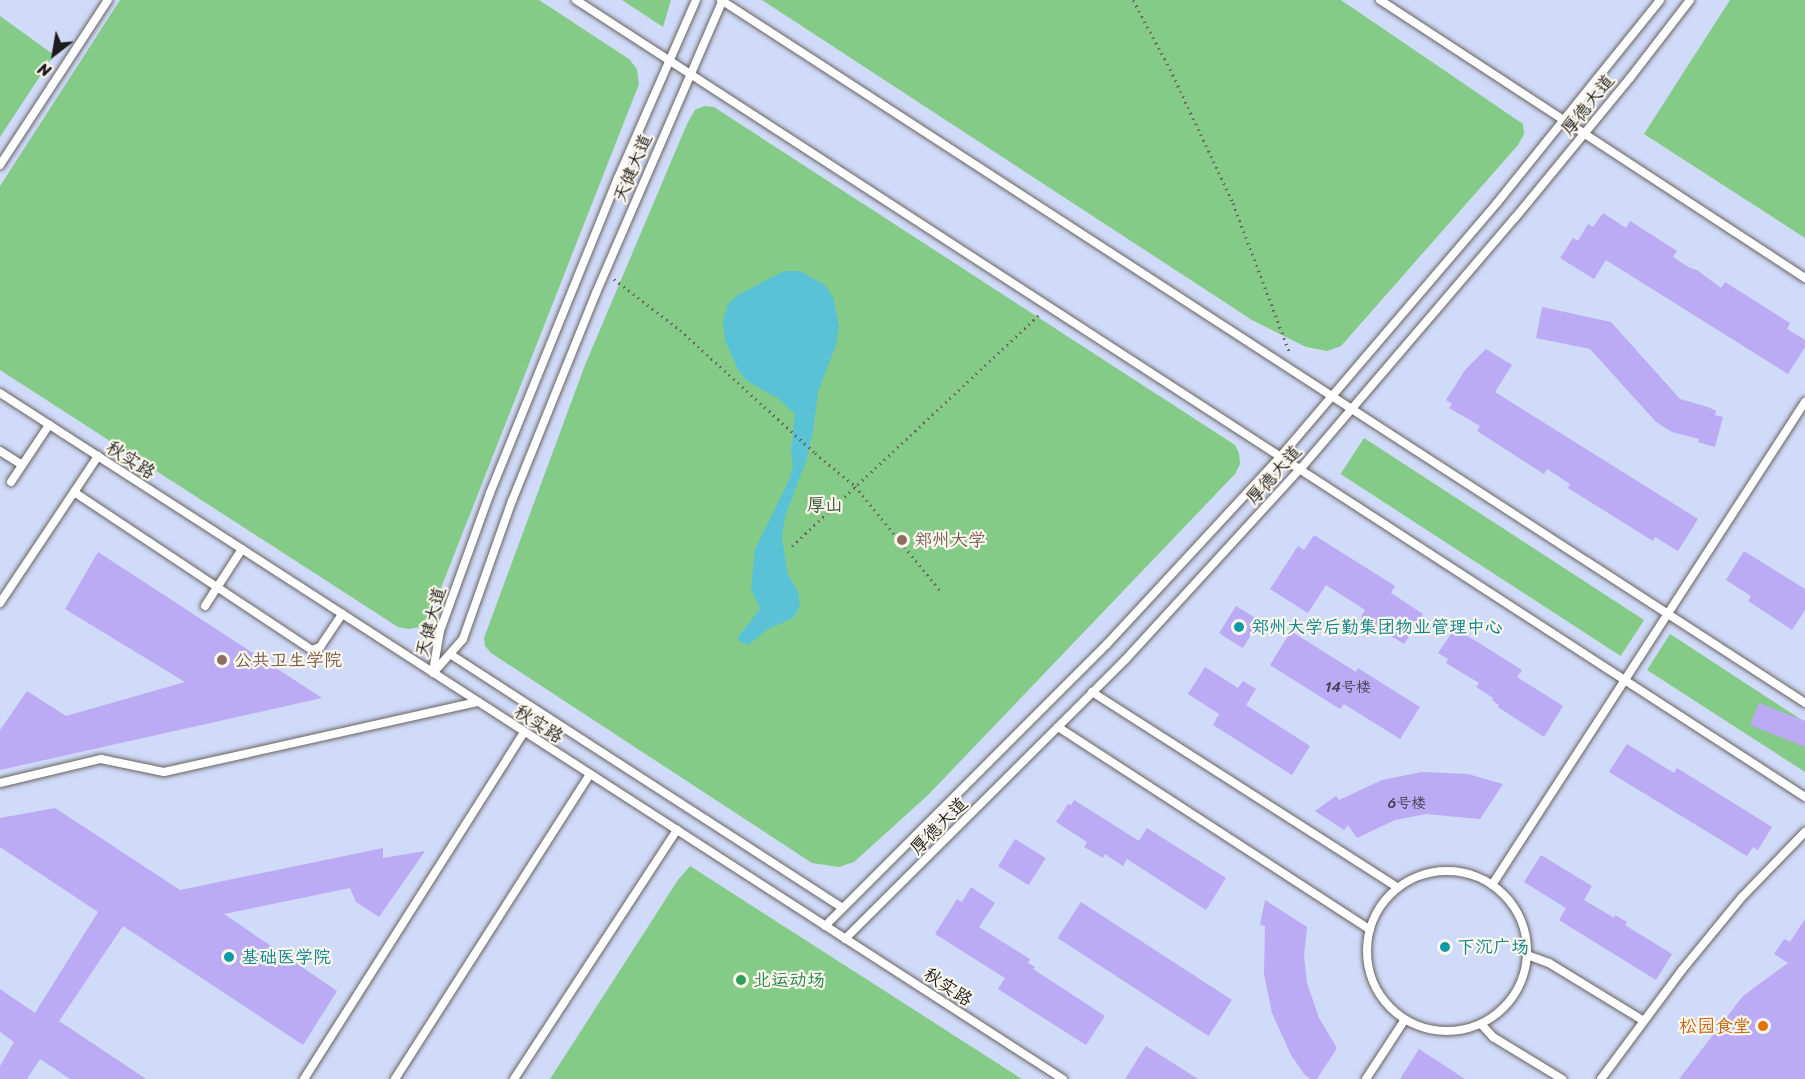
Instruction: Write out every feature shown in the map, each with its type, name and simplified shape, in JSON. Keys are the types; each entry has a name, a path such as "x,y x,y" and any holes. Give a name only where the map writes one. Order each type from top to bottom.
{"lane":[{"path":"0,165 108,0"},
{"path":"576,0 1805,797"},
{"name":"天健大道","path":"433,673 440,631 490,493 578,273 696,0"},
{"path":"722,0 1805,703"},
{"name":"天健大道","path":"433,673 464,639 512,501 605,272 722,0"},
{"path":"1380,0 1805,278"},
{"name":"厚德大道","path":"825,926 1107,644 1280,457 1564,121 1660,0"},
{"name":"厚德大道","path":"845,939 1092,692 1300,470 1584,134 1690,0"},
{"name":"秋实路","path":"0,393 1063,1079"},
{"path":"1492,885 1805,402"},
{"path":"11,482 49,425"},
{"path":"0,451 22,465"},
{"path":"0,603 98,456"},
{"path":"74,492 312,650 320,647 342,614"},
{"path":"205,606 242,549"},
{"path":"450,654 842,908"},
{"path":"1092,692 1398,888"},
{"path":"0,783 101,759 164,772 478,702"},
{"path":"1058,727 1370,930"},
{"path":"304,1079 525,732"},
{"path":"394,1079 590,774"},
{"path":"514,1079 677,830"},
{"path":"1601,1079 1742,897 1805,832"},
{"path":"1447,871 1476,875 1492,885 1511,903 1519,916 1526,937 1527,955 1523,966 1524,974 1510,1000 1500,1011 1481,1024 1444,1030 1404,1021 1380,994 1366,954 1370,930 1376,914 1398,888 1417,876 1447,871"},
{"path":"1527,955 1549,963 1644,1021"},
{"path":"1366,1079 1404,1021"},
{"path":"1481,1024 1493,1037 1562,1079"}],"path":[{"path":"1133,0 1170,69 1233,203 1298,374"},
{"path":"605,272 680,330 815,453 855,486 941,592"},
{"path":"792,546 1048,306"}],"shaded area":[{"name":"郑州大学","path":"0,0 1805,0 1805,1079 0,1079"}],"green space":[{"path":"120,0 539,0 629,59 637,69 639,84 430,616 420,627 408,629 398,627 0,370 0,186"},
{"path":"622,0 671,0 663,27"},
{"path":"762,0 1341,0 1523,124 1524,134 1518,145 1341,346 1327,351 1306,347 1252,320"},
{"path":"1730,0 1805,0 1805,238 1644,134"},
{"path":"0,16 54,55 0,137"},
{"name":"厚山","path":"704,106 714,107 1235,445 1239,453 1240,464 1235,474 928,795 854,862 839,867 812,863 491,653 485,646 484,638 585,365 687,124 695,110"},
{"path":"1364,438 1644,620 1621,656 1341,474"},
{"path":"1670,634 1805,722 1805,772 1647,670"},
{"name":"北运动场","path":"690,866 1022,1079 550,1079 678,880"}],"water":[{"path":"784,271 800,271 825,285 833,297 839,326 836,345 818,392 813,432 806,461 785,517 782,537 788,575 798,592 800,606 793,618 768,629 748,645 739,641 738,637 760,609 751,588 755,549 789,480 793,467 791,451 795,414 779,399 747,381 738,370 725,340 723,321 728,304 738,295"}],"building":[{"path":"1603,213 1626,228 1630,221 1677,251 1673,257 1697,270 1721,288 1725,282 1790,323 1787,329 1805,340 1805,347 1788,374 1606,260 1594,279 1560,258 1573,238 1578,241 1588,224 1593,227"},
{"path":"1542,307 1611,322 1680,399 1708,407 1716,411 1715,415 1723,417 1715,447 1698,442 1699,439 1672,432 1656,422 1590,349 1536,338"},
{"path":"1486,349 1512,365 1495,392 1698,519 1678,551 1655,537 1653,541 1568,488 1570,484 1547,469 1544,474 1477,431 1480,426 1449,408 1452,404 1446,400 1465,370"},
{"path":"1314,535 1395,586 1391,593 1423,614 1404,644 1361,617 1365,610 1326,585 1308,613 1270,589 1298,546 1304,550"},
{"path":"1744,551 1805,589 1805,610 1792,630 1748,601 1751,596 1726,580"},
{"name":"公共卫生学院","path":"98,552 322,698 0,770 0,730 27,691 66,716 185,682 65,609"},
{"name":"郑州大学后勤集团物业管理中心","path":"1236,606 1260,621 1243,648 1219,633"},
{"path":"1455,628 1522,670 1517,677 1563,706 1544,737 1498,707 1499,705 1492,700 1493,698 1476,687 1479,683 1446,663 1448,659 1438,653"},
{"path":"1291,631 1356,672 1358,668 1420,707 1400,739 1344,704 1340,709 1270,665"},
{"path":"1205,667 1238,688 1243,681 1256,689 1246,705 1310,746 1292,775 1213,725 1219,714 1188,694"},
{"path":"1759,703 1805,721 1805,747 1750,725"},
{"path":"1627,744 1674,773 1677,768 1772,827 1758,850 1753,847 1747,856 1609,772"},
{"path":"1422,772 1468,774 1503,784 1480,819 1426,814 1395,820 1357,838 1348,825 1344,830 1315,811 1336,796 1339,800 1382,780"},
{"path":"1074,800 1139,841 1147,828 1226,878 1206,910 1127,859 1123,866 1105,854 1103,858 1084,847 1087,842 1056,822 1068,804 1071,805"},
{"name":"基础医学院","path":"55,808 180,890 383,848 383,858 425,851 379,917 356,902 350,888 224,914 337,991 303,1045 123,926 59,1021 146,1079 70,1079 40,1059 27,1079 0,1079 0,1066 14,1042 0,1032 0,989 35,1013 98,912 0,847 0,818"},
{"path":"1015,839 1046,858 1029,885 998,866"},
{"path":"1541,855 1592,886 1584,900 1614,918 1615,915 1627,922 1625,925 1672,954 1656,980 1559,920 1566,908 1524,882"},
{"path":"971,887 995,903 979,927 1030,959 1028,963 1035,967 1033,969 1105,1016 1086,1045 998,989 1005,978 935,934 957,899 962,902"},
{"path":"1265,900 1307,927 1304,956 1307,983 1319,1018 1337,1048 1317,1079 1310,1079 1304,1074 1291,1055 1272,1013 1264,974 1265,926 1260,925"},
{"path":"1081,902 1232,1000 1209,1036 1058,938"},
{"name":"松园食堂","path":"1805,919 1805,1079 1679,1079 1743,996 1788,963 1774,954 1784,939 1790,942"},
{"path":"1146,1046 1198,1079 1125,1079"},
{"path":"1419,1049 1465,1079 1400,1079"}],"place":[{"name":"郑州大学","path":"902,540"},
{"name":"郑州大学后勤集团物业管理中心","path":"1239,627"},
{"name":"公共卫生学院","path":"222,660"},
{"name":"下沉广场","path":"1445,947"},
{"name":"基础医学院","path":"229,957"},
{"name":"北运动场","path":"741,980"},
{"name":"松园食堂","path":"1763,1026"}]}
